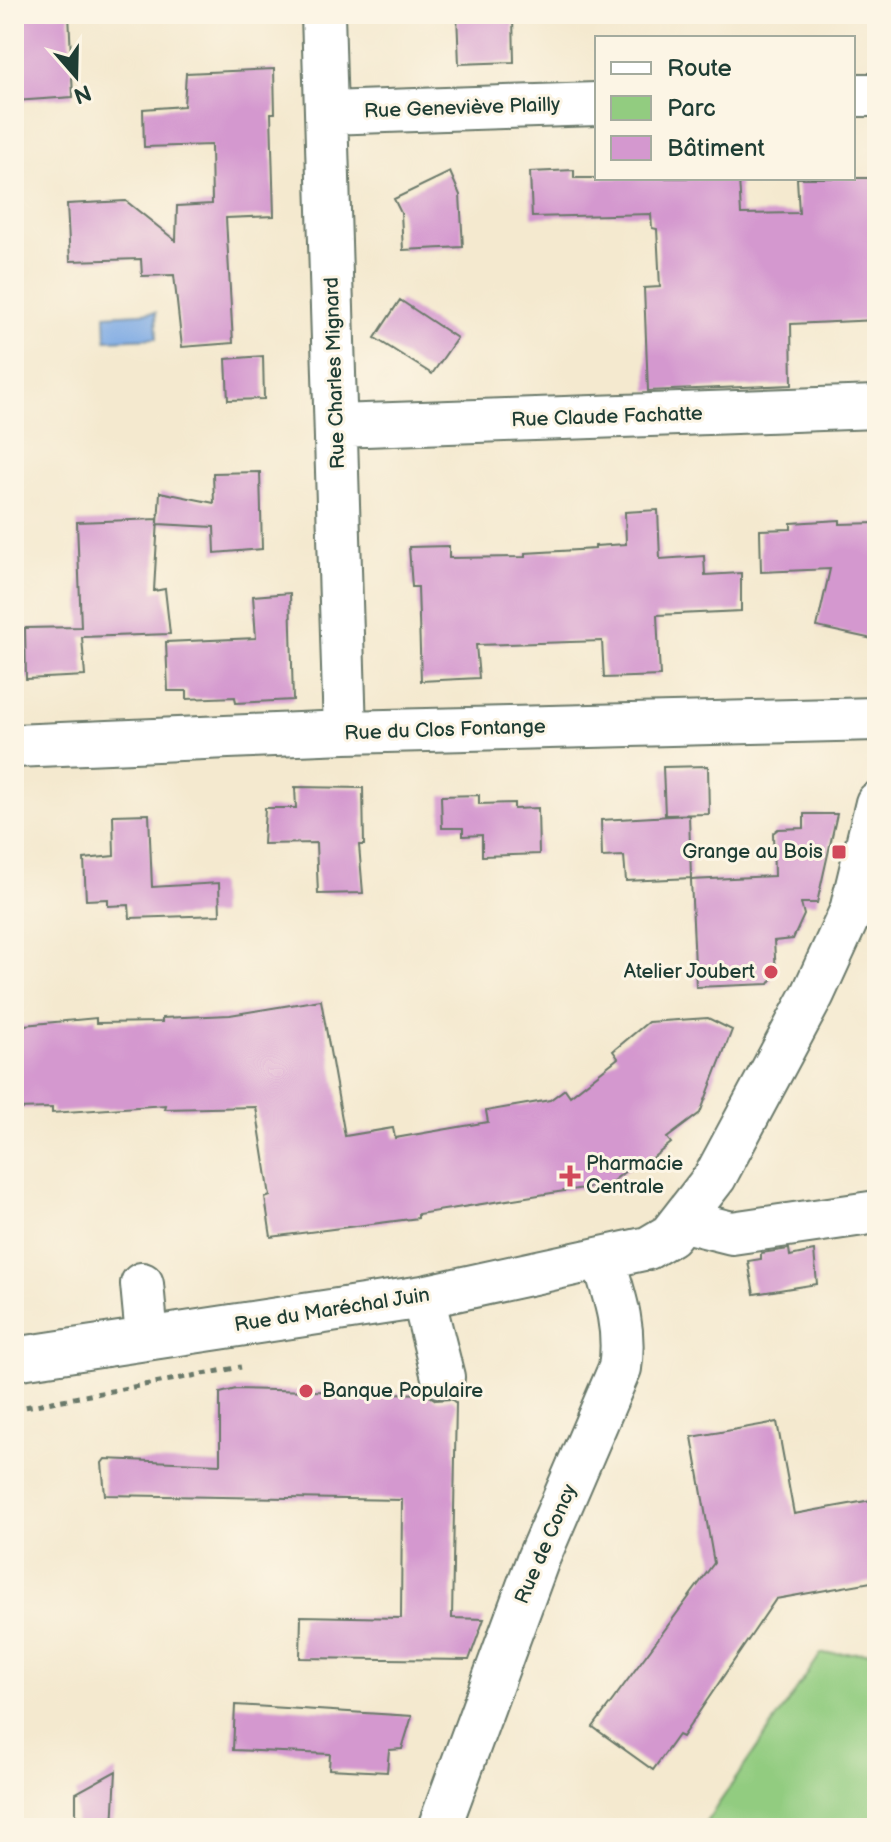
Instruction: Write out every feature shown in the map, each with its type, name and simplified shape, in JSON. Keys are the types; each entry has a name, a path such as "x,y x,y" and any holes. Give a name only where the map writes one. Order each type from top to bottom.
{"street":[{"name":"Rue Charles Mignard","path":"323,14 345,732"},
{"path":"855,95 877,95"},
{"name":"Rue Geneviève Plailly","path":"327,113 595,104"},
{"name":"Rue Claude Fachatte","path":"337,426 877,407"},
{"name":"Rue du Clos Fontange","path":"14,746 345,732 877,719"},
{"path":"877,803 851,911 813,994 715,1177 684,1221 732,1233 877,1212"},
{"name":"Rue du Maréchal Juin","path":"14,1359 423,1297 648,1248 670,1235 684,1221"},
{"name":"Rue de Concy","path":"439,1828 538,1559 620,1368 624,1340 618,1302 603,1259"},
{"path":"142,1284 147,1337"},
{"path":"423,1297 443,1377"}],"green space":[{"path":"877,1652 877,1828 702,1828 821,1654"}],"water":[{"path":"156,312 157,338 106,340 105,315"}],"building":[{"path":"14,14 69,14 73,97 14,101"},
{"path":"457,14 513,14 514,62 459,64"},
{"path":"274,69 275,113 271,113 274,216 226,218 233,343 182,347 174,275 142,276 141,259 70,261 67,204 126,201 176,241 177,206 212,204 211,145 144,147 143,109 184,106 186,73"},
{"path":"574,170 574,178 595,180 739,180 741,214 799,213 797,180 877,178 877,320 791,324 792,385 648,391 644,288 660,287 657,229 652,228 651,214 532,217 530,172"},
{"path":"450,172 460,195 463,247 403,250 401,213 394,199"},
{"path":"400,300 457,338 432,374 375,338"},
{"path":"263,356 264,399 228,400 226,359"},
{"path":"260,472 262,549 215,553 214,527 158,524 160,492 214,503 213,473"},
{"path":"658,510 660,559 704,556 705,575 741,573 741,611 657,615 660,676 604,678 602,641 476,645 479,678 421,681 418,587 412,587 409,547 449,546 449,558 525,557 525,553 595,549 595,546 626,544 625,512"},
{"path":"158,519 154,591 165,589 170,634 82,637 85,676 26,679 25,628 81,627 77,522"},
{"path":"840,520 840,524 877,523 877,640 817,627 830,569 761,572 760,530 791,529 791,523"},
{"path":"290,593 293,700 236,703 235,697 187,699 187,691 168,691 166,642 256,638 253,596"},
{"path":"708,766 709,814 665,815 663,767"},
{"path":"295,787 363,788 364,845 359,845 363,893 318,894 316,843 263,844 265,808 296,808"},
{"path":"479,795 479,804 514,803 514,809 538,808 539,854 482,856 482,835 463,836 463,828 442,828 441,796"},
{"path":"149,814 152,887 219,883 220,915 130,918 129,905 108,906 108,899 86,900 84,859 114,856 113,815"},
{"path":"804,814 837,814 817,903 801,903 804,915 793,939 774,941 776,973 769,984 696,987 691,880 774,876 773,833 778,829 804,828"},
{"path":"689,815 691,878 626,881 624,856 602,857 601,820"},
{"path":"321,1000 345,1136 393,1128 395,1138 488,1122 486,1111 550,1100 565,1089 570,1096 618,1058 613,1051 648,1022 708,1018 732,1030 700,1113 667,1138 671,1143 640,1168 636,1163 609,1184 418,1214 418,1218 271,1237 265,1198 270,1196 256,1107 164,1109 165,1105 52,1113 52,1108 14,1109 14,1026 96,1018 96,1023 162,1022 162,1018 230,1015"},
{"path":"789,1249 790,1256 814,1251 817,1284 754,1294 748,1261 761,1259 761,1253"},
{"path":"236,1389 426,1394 436,1400 451,1399 456,1403 452,1618 484,1619 469,1660 300,1658 301,1616 401,1618 402,1500 105,1495 102,1463 105,1459 220,1464 220,1393"},
{"path":"777,1422 794,1514 877,1499 877,1581 776,1599 682,1737 678,1735 653,1770 593,1727 714,1563 692,1437"},
{"path":"235,1705 412,1716 402,1749 389,1750 387,1772 329,1769 330,1754 233,1750"},
{"path":"116,1771 113,1828 76,1828 76,1793"}],"place":[{"name":"Grange au Bois","path":"839,852"},
{"name":"Atelier Joubert","path":"771,972"},
{"name":"Pharmacie Centrale","path":"570,1176"},
{"name":"Banque Populaire","path":"306,1391"}]}
